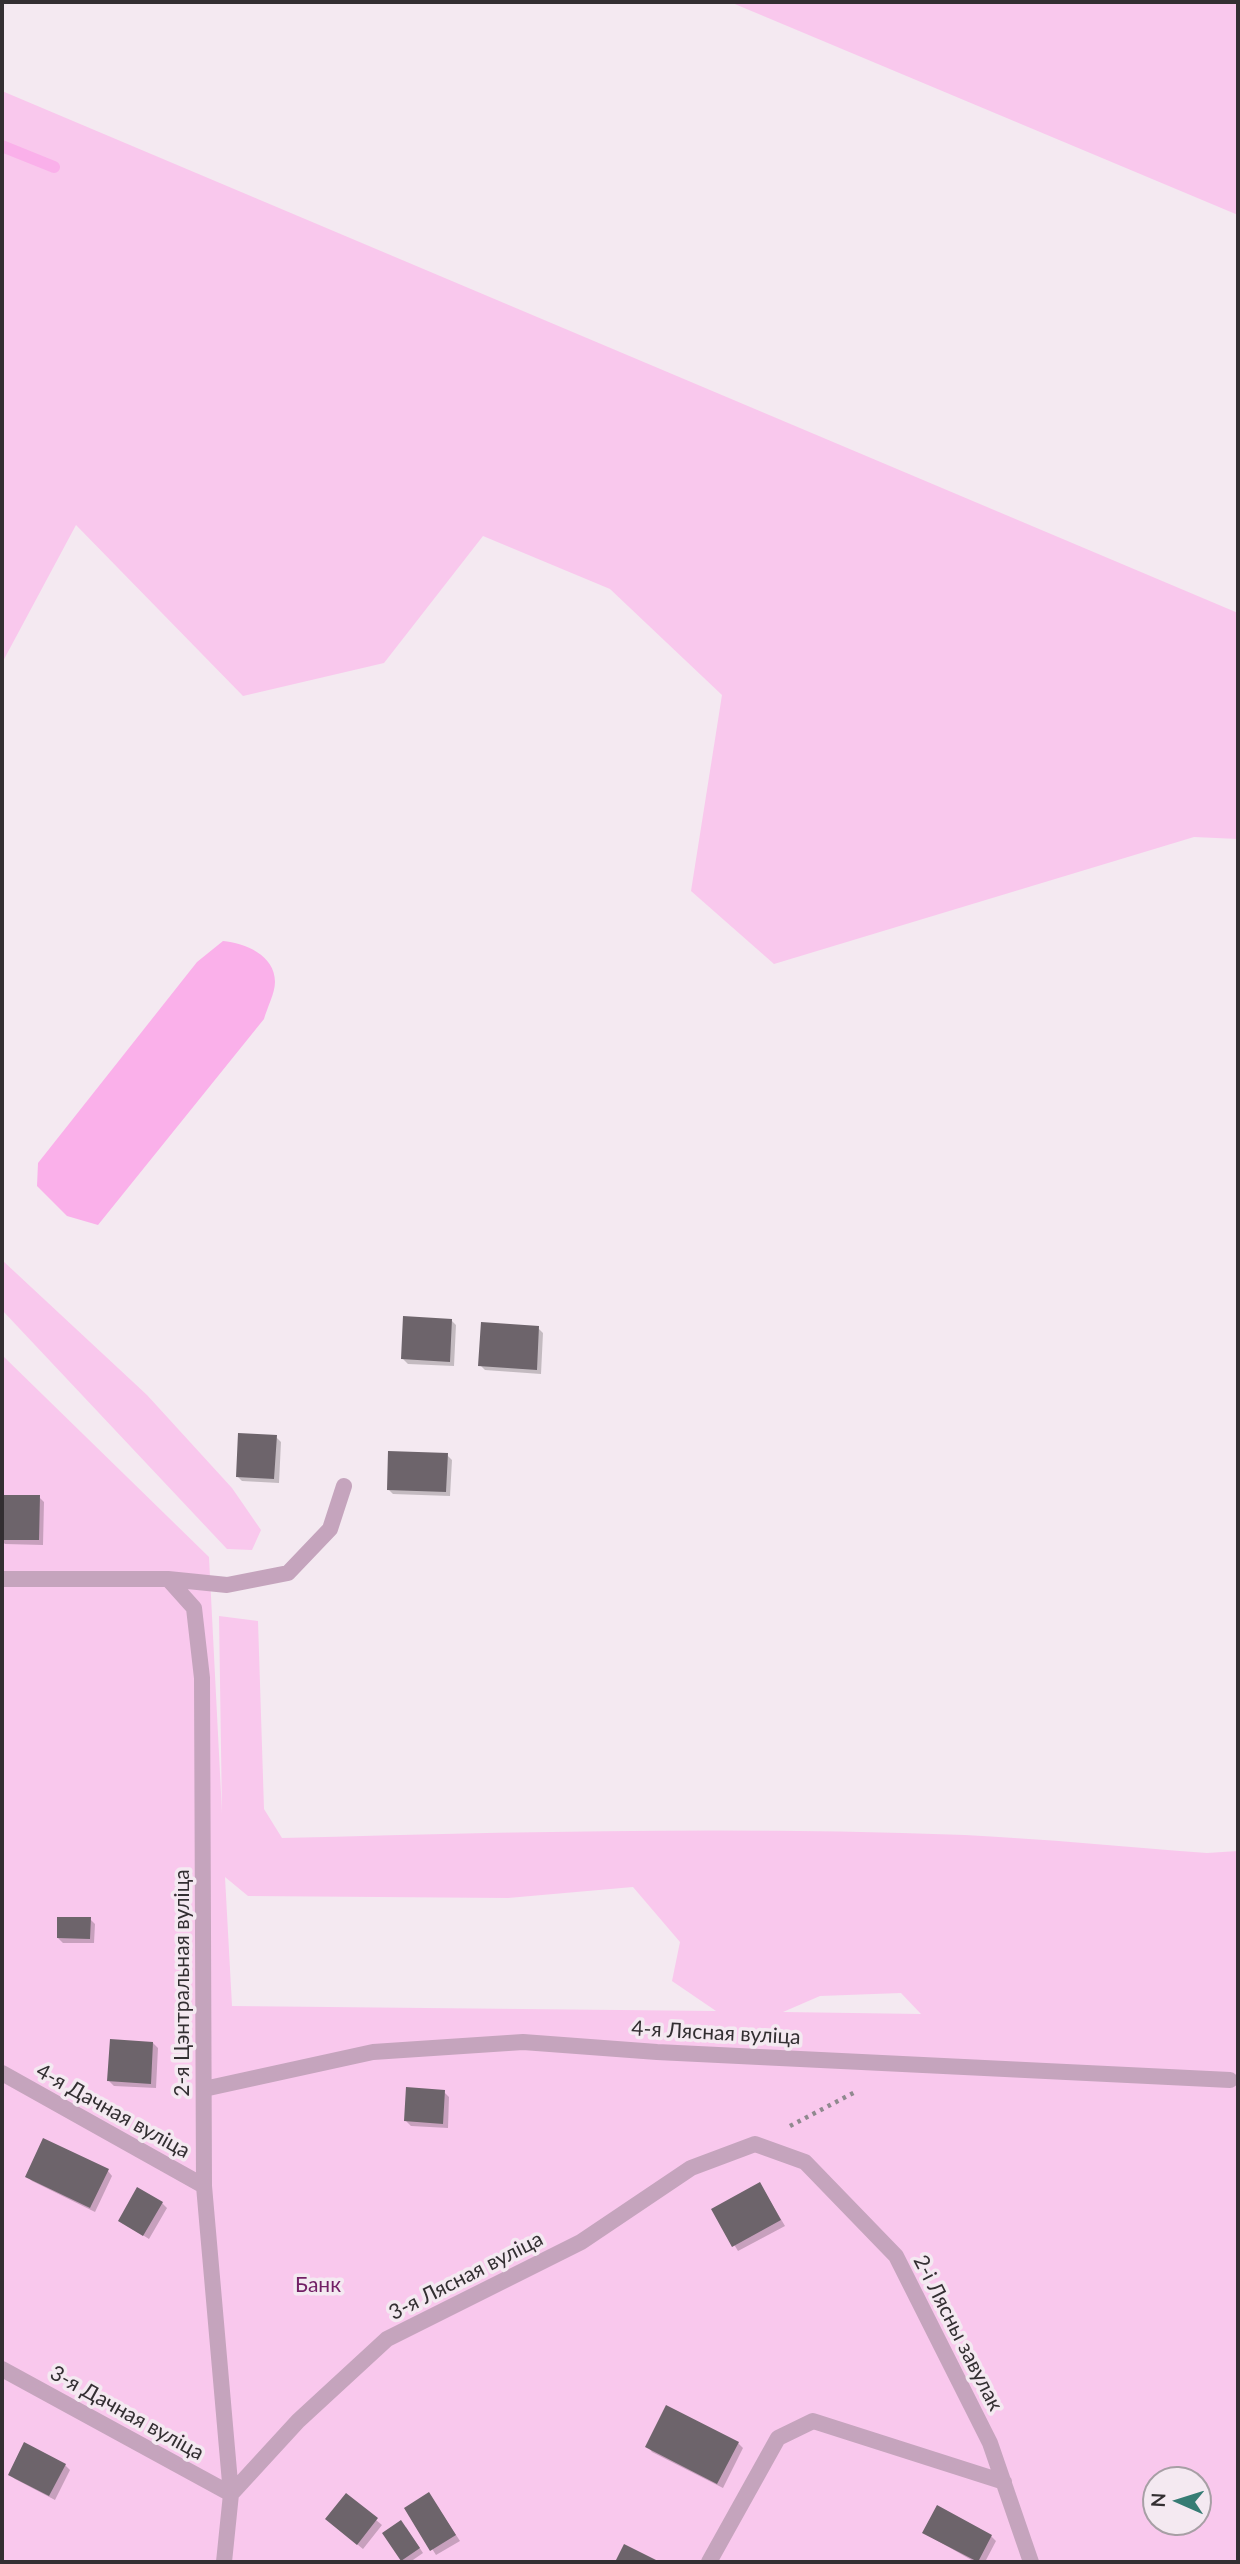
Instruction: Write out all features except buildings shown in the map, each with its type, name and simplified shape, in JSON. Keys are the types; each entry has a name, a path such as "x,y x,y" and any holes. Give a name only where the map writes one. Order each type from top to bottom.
{"lane":[{"path":"2,1579 168,1579 227,1585 288,1573 330,1529 344,1486"},
{"name":"2-я Цэнтральная вуліца","path":"168,1579 194,1608 202,1678 204,2186 232,2494 224,2562"},
{"name":"4-я Лясная вуліца","path":"204,2089 373,2052 523,2042 671,2053 1230,2080"},
{"name":"4-я Дачная вуліца","path":"2,2073 204,2186"},
{"name":"2-і Лясны завулак","path":"755,2144 806,2162 896,2256 990,2443 1031,2562"},
{"name":"3-я Лясная вуліца","path":"232,2494 298,2421 387,2339 581,2242 691,2168 755,2144"},
{"name":"3-я Дачная вуліца","path":"2,2369 232,2494"},
{"path":"709,2562 778,2438 813,2421 1004,2482"}],"path":[{"path":"755,2144 860,2089"}],"green space":[{"path":"730,2 1238,2 1238,215"},
{"path":"2,91 1238,613 1238,839 1194,837 774,964 691,891 722,695 610,589 483,536 384,663 243,696 76,525 2,663"},
{"path":"2,1260 147,1395 232,1488 261,1530 252,1550 227,1549 2,1310"},
{"name":"Банк","path":"2,1355 209,1557 222,1813 219,1616 258,1621 264,1809 282,1838 709,1830 880,1832 965,1835 1207,1853 1238,1851 1238,2562 2,2562","holes":["225,1877 248,1896 508,1898 633,1887 680,1942 672,1981 716,2011 232,2006","901,1993 921,2014 783,2012 820,1996"]}],"shaded area":[{"path":"223,941 249,948 270,964 275,986 264,1019 98,1225 67,1216 37,1186 38,1163 197,962"}],"waterway":[{"path":"2,146 54,167"}]}
